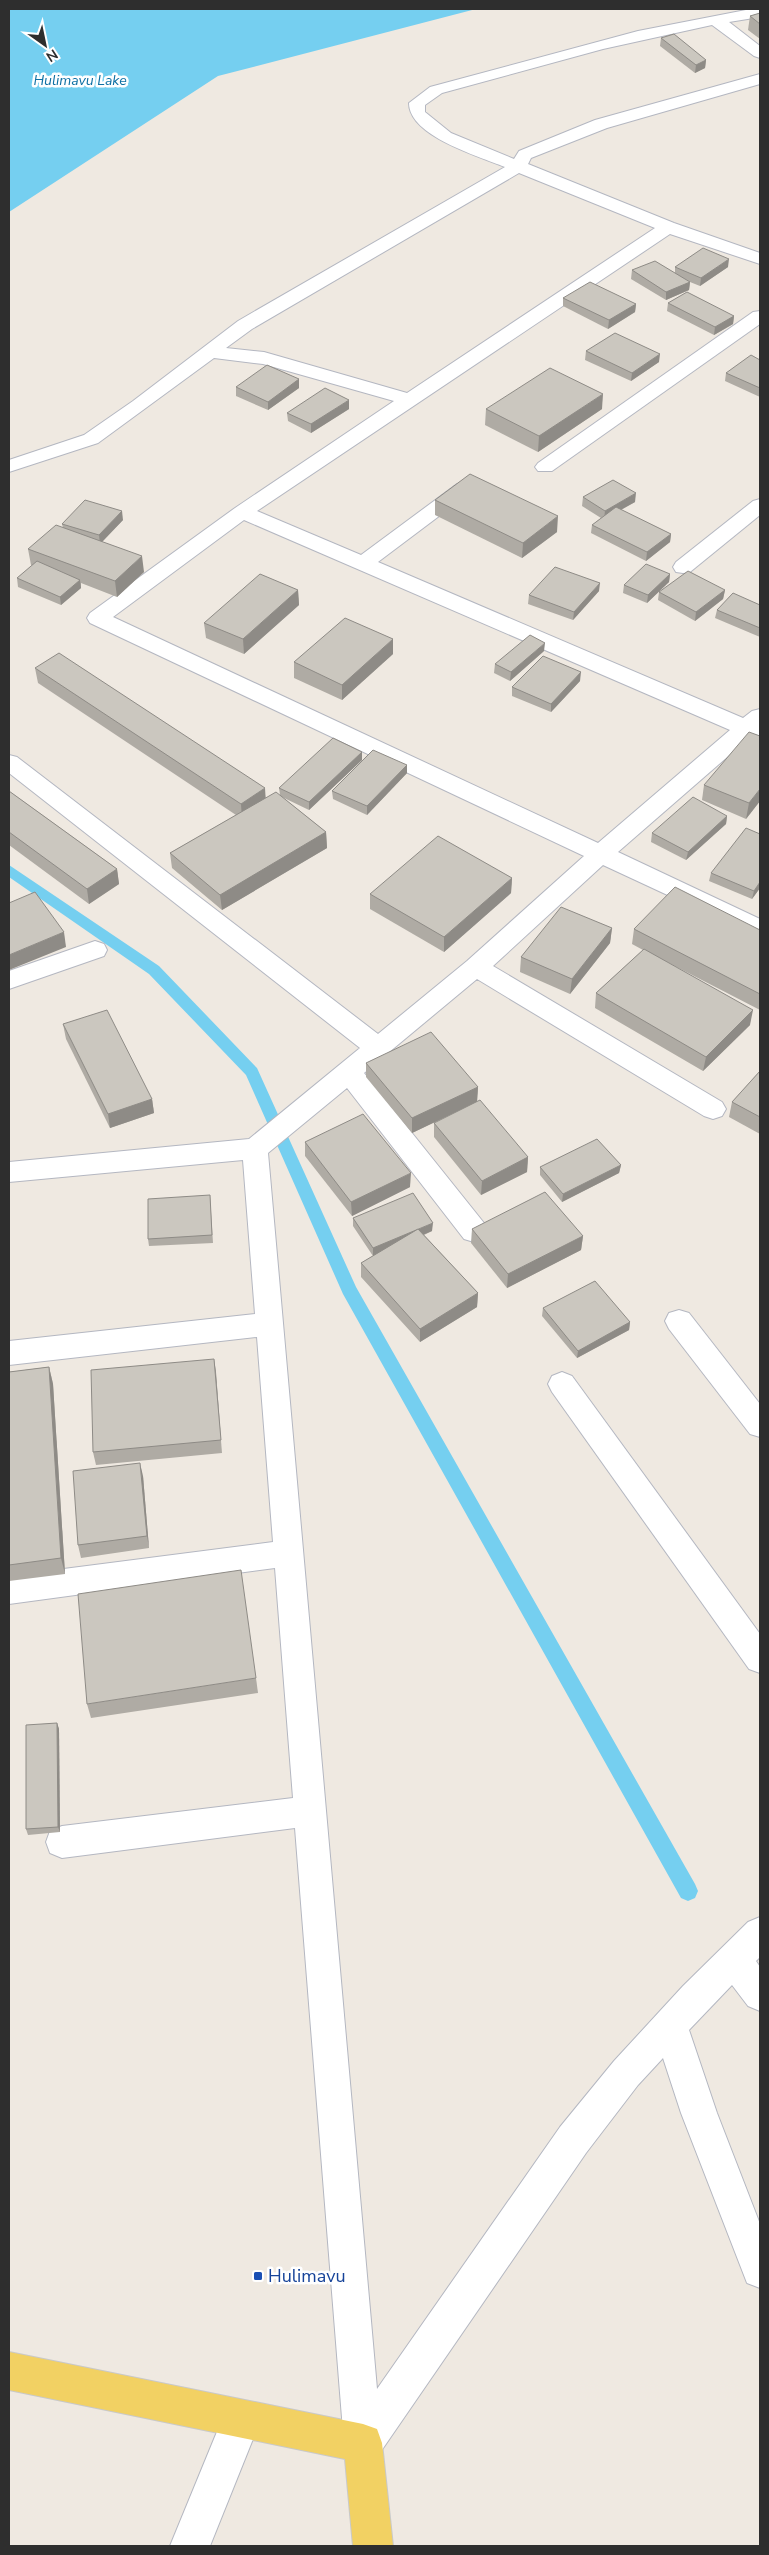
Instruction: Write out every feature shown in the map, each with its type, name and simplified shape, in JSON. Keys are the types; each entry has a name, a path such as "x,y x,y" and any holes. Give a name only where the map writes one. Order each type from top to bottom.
{"main road":[{"path":"9,2371 363,2443 374,2546"}],"street":[{"path":"760,12 715,19 602,46 436,90 417,103 417,113 445,137 668,227 760,260"},
{"path":"715,19 760,53"},
{"path":"9,466 91,440 245,325 518,166 525,155 601,124 760,79"},
{"path":"668,227 242,512 98,618 760,929"},
{"path":"546,467 760,316"},
{"path":"210,352 264,358 411,400"},
{"path":"362,564 476,480"},
{"path":"683,567 760,505"},
{"path":"9,1172 257,1148 476,967 601,854 755,726 362,564 242,512"},
{"path":"9,762 378,1048"},
{"path":"9,980 95,950"},
{"path":"476,967 713,1109"},
{"path":"349,1072 474,1231"},
{"path":"257,1148 288,1553 363,2443"},
{"path":"679,1321 760,1425"},
{"path":"9,1353 270,1324"},
{"path":"562,1384 760,1659"},
{"path":"9,1590 288,1553"},
{"path":"62,1842 311,1811"},
{"path":"363,2443 573,2140 626,2073 760,1934"},
{"path":"734,1960 760,1994"},
{"path":"670,2026 699,2113 760,2270"},
{"path":"190,2546 242,2418"}],"water":[{"name":"Hulimavu Lake","path":"9,9 476,9 218,76 9,212"}],"building":[{"path":"760,13 760,24 750,16"},
{"path":"674,34 706,60 696,65 661,38"},
{"path":"703,248 729,259 701,278 675,267"},
{"path":"655,261 690,282 666,292 632,270"},
{"path":"590,282 636,304 609,320 563,298"},
{"path":"687,292 734,316 715,327 668,303"},
{"path":"615,333 660,354 632,373 586,351"},
{"path":"751,355 760,360 760,388 726,373"},
{"path":"267,365 299,379 268,402 236,387"},
{"path":"550,368 603,394 539,436 486,409"},
{"path":"325,388 349,400 311,424 287,413"},
{"path":"470,474 558,516 523,543 435,500"},
{"path":"613,480 636,493 605,511 583,497"},
{"path":"85,500 122,511 99,535 62,524"},
{"path":"616,507 671,534 647,552 592,525"},
{"path":"56,525 142,556 115,581 28,549"},
{"path":"37,561 80,580 60,597 17,578"},
{"path":"646,564 670,574 648,595 624,585"},
{"path":"555,567 600,583 574,612 529,595"},
{"path":"688,571 725,590 696,612 659,592"},
{"path":"260,574 298,590 243,639 204,623"},
{"path":"733,593 760,605 760,628 717,610"},
{"path":"345,618 393,639 342,685 294,662"},
{"path":"530,635 545,643 511,672 495,664"},
{"path":"59,653 265,788 241,804 35,668"},
{"path":"543,656 581,672 551,704 512,687"},
{"path":"749,732 760,736 760,789 749,803 704,785"},
{"path":"333,738 362,752 309,802 279,788"},
{"path":"373,750 407,765 367,806 332,791"},
{"path":"9,791 117,869 87,889 9,832"},
{"path":"276,792 326,832 220,895 170,853"},
{"path":"693,797 727,816 688,852 652,833"},
{"path":"746,828 760,834 760,882 754,891 711,873"},
{"path":"438,836 512,878 444,937 370,894"},
{"path":"675,887 760,930 760,994 634,929"},
{"path":"35,892 64,932 9,955 9,903"},
{"path":"561,907 612,928 572,979 521,957"},
{"path":"644,949 753,1010 706,1057 596,993"},
{"path":"107,1010 152,1099 108,1114 63,1024"},
{"path":"431,1032 478,1087 412,1118 366,1063"},
{"path":"760,1071 760,1117 732,1102"},
{"path":"480,1100 528,1157 482,1181 434,1123"},
{"path":"363,1114 411,1173 351,1202 305,1142"},
{"path":"597,1139 621,1165 563,1194 540,1167"},
{"path":"545,1192 583,1236 508,1274 472,1229"},
{"path":"413,1193 433,1223 373,1248 353,1218"},
{"path":"210,1195 212,1235 148,1239 148,1199"},
{"path":"418,1229 478,1293 420,1329 361,1263"},
{"path":"595,1281 630,1322 578,1351 543,1308"},
{"path":"214,1359 221,1440 93,1452 91,1370"},
{"path":"49,1367 61,1558 9,1565 9,1372"},
{"path":"140,1463 147,1536 78,1545 73,1471"},
{"path":"241,1570 256,1678 87,1704 78,1594"},
{"path":"57,1723 58,1827 26,1829 26,1725"}],"waterway":[{"path":"9,870 154,970 252,1072 349,1289 688,1891"}],"place":[{"name":"Hulimavu","path":"258,2276"}]}
